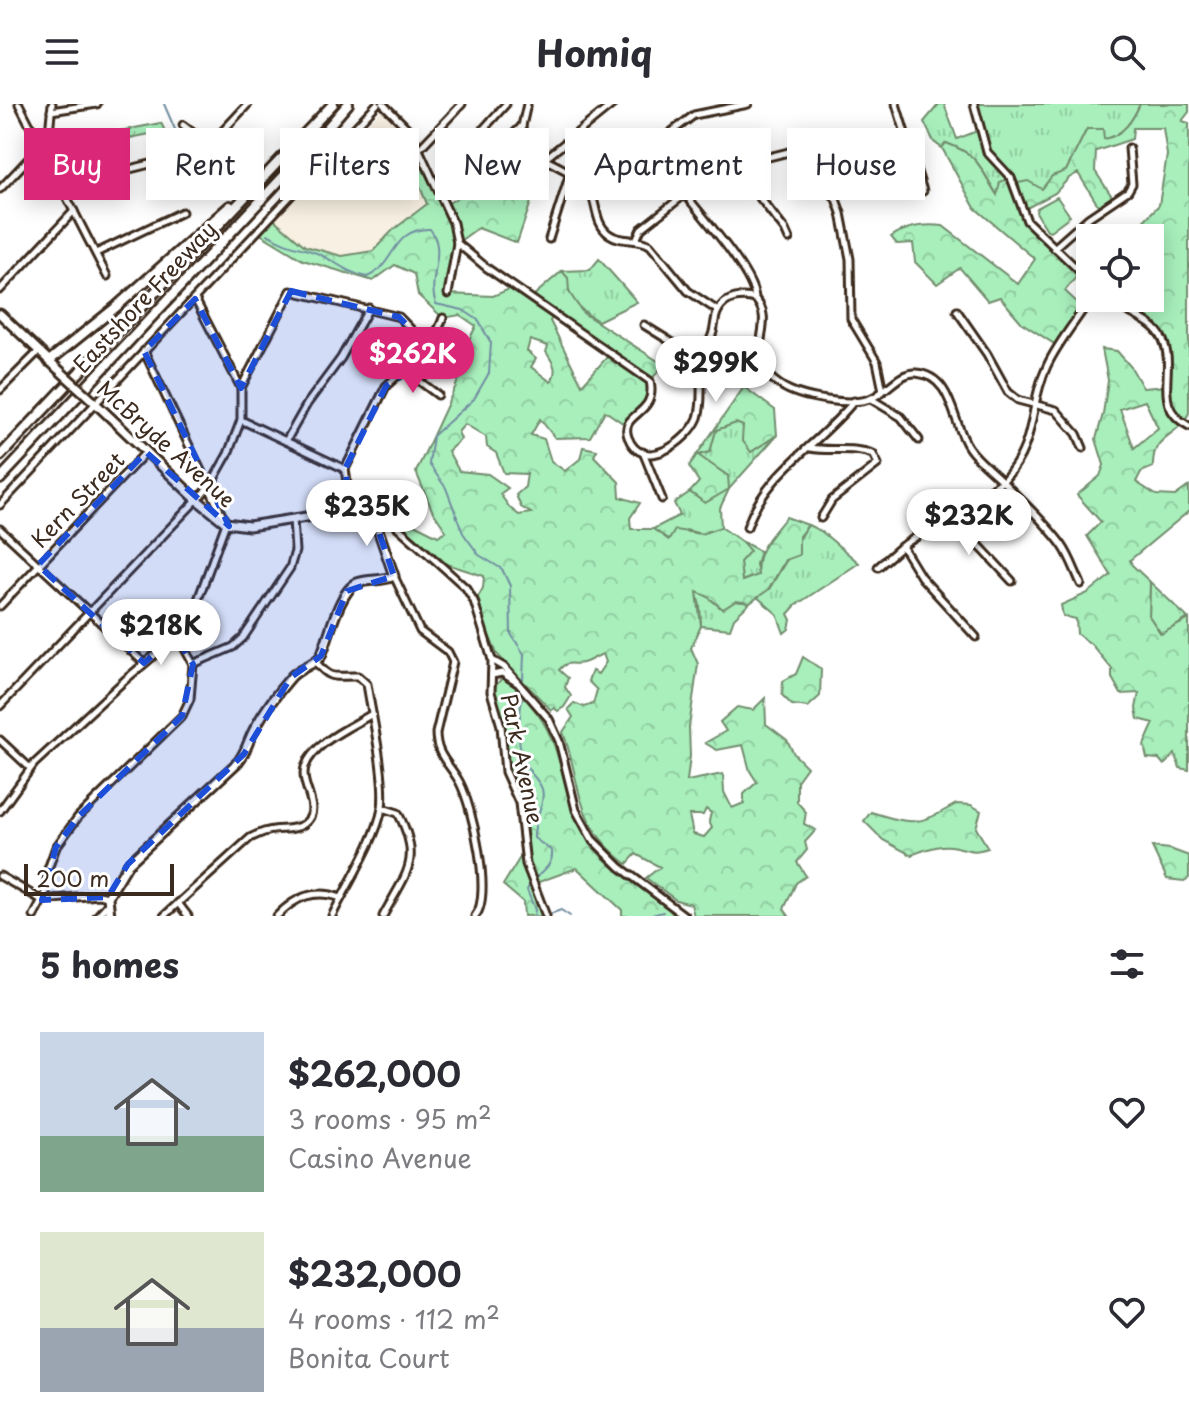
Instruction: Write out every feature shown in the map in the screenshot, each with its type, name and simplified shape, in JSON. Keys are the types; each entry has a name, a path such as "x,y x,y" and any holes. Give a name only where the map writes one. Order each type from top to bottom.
{"highway":[{"name":"Eastshore Freeway","path":"264,176 333,104"},
{"name":"Eastshore Freeway","path":"0,479 348,104"},
{"path":"49,361 123,301 237,200"},
{"name":"Eastshore Freeway","path":"0,456 241,200"}],"main road":[{"name":"McBryde Avenue","path":"0,314 196,499 226,523 249,526 351,510 372,512"},
{"path":"110,916 108,900 128,864 244,754 255,728 291,677 321,656 347,591 360,582 394,576 372,512"}],"street":[{"path":"19,104 31,128"},
{"path":"50,128 52,108 97,104"},
{"path":"183,125 196,135 205,150 248,104"},
{"path":"0,505 377,104"},
{"path":"383,104 407,128"},
{"path":"448,294 457,243 453,223 419,149 462,104"},
{"path":"484,128 506,104"},
{"path":"522,126 527,104"},
{"path":"549,156 613,104"},
{"path":"677,128 694,115 748,104"},
{"path":"896,104 903,128"},
{"path":"974,104 987,152 1011,178 1027,221 1076,268"},
{"path":"1054,248 1088,218 1128,191 1132,184 1129,148"},
{"path":"0,189 24,164"},
{"path":"549,239 565,189"},
{"path":"69,200 107,276"},
{"path":"593,200 603,230 624,241 636,240 650,245 688,291 718,311"},
{"path":"636,240 641,229 677,200"},
{"path":"690,200 743,269 755,288 755,299"},
{"path":"762,200 789,239"},
{"path":"836,200 850,259 851,319 877,362 883,391"},
{"path":"0,290 74,211"},
{"path":"96,253 182,212"},
{"path":"457,243 487,268 650,381 653,394 646,408 634,415 627,426 627,436 634,447 642,451 656,453 669,450 689,433 702,401 702,361 718,311 737,297 746,296 761,305 764,318 758,351 768,374 781,386 808,398 871,399 899,378 914,373 933,378 945,391 962,438 971,452 1003,481 1063,546 1081,584"},
{"path":"0,706 210,486 228,454 241,420 241,388 291,291 399,317 427,346"},
{"path":"195,299 241,388"},
{"path":"286,441 307,404 341,358 369,308"},
{"path":"957,311 987,354 1008,392 1018,400 1056,410 1077,434 1083,448"},
{"path":"878,567 902,546 1003,481 1013,470 1026,447 1046,367 1082,312"},
{"path":"1130,312 1154,327 1162,339 1166,350 1167,402 1174,416 1189,426"},
{"path":"351,510 345,469 386,386 423,361 427,346 439,330 443,318"},
{"path":"644,325 702,361"},
{"path":"0,390 39,351"},
{"path":"0,811 30,768 144,663 188,627 226,523 144,351"},
{"path":"406,371 438,395"},
{"path":"871,399 901,417 919,440"},
{"path":"747,527 752,512 773,479 840,419 854,401"},
{"path":"241,420 345,469"},
{"path":"809,448 858,449 873,454 878,464 832,500 821,518"},
{"path":"642,451 662,499"},
{"name":"Kern Street","path":"0,606 146,452"},
{"path":"955,511 961,526 1012,581"},
{"name":"Park Avenue","path":"372,512 393,523 466,588 474,601 492,660 491,692 501,726 503,760 519,803 524,851 532,881 546,916"},
{"path":"193,664 233,647 243,638 290,568 295,551 293,518"},
{"path":"0,529 144,663"},
{"path":"902,546 921,577 976,637"},
{"path":"394,576 420,631 448,652 453,662 436,745 442,759 460,782 467,801 484,879 484,897 475,916"},
{"path":"34,916 46,893 48,869 56,847 78,817 182,716 190,699 193,664 178,636"},
{"path":"492,660 540,708 554,729 576,810 592,839 620,867 685,916"},
{"path":"316,662 329,676 358,676 367,684 382,784 382,808 370,840 332,916"},
{"path":"492,675 503,671"},
{"path":"164,916 250,838 265,831 297,828 306,823 312,814 311,800 304,786 304,768 313,753 372,714"},
{"path":"0,740 30,768"},
{"path":"382,808 398,813 412,849 408,871 383,916"},
{"path":"0,876 42,900 99,895 108,900 97,916"},
{"path":"277,916 297,899 311,894 327,893 341,898"},
{"path":"178,903 188,916"}],"highlighted area":[{"path":"291,291 399,317 427,346 423,361 386,386 345,469 351,510 372,512 394,576 347,591 321,656 291,677 244,754 128,864 108,897 42,900 56,847 78,817 182,716 193,664 175,636 144,663 38,565 146,452 229,526 144,351 195,299 241,388"}],"shaded area":[{"path":"382,109 401,128 364,128"},
{"path":"419,186 426,204 392,229 373,251 342,256 305,246 275,219 293,200 419,200"}],"green space":[{"path":"939,104 944,104 957,139 980,130 974,104 1140,104 1131,121 1117,135 1104,139 1087,129 1066,171 1052,176 1042,189 998,196 973,158 946,143 942,148 934,142 924,122"},
{"path":"1140,104 1189,104 1189,112 1182,121 1189,123 1189,413 1178,428 1161,442 1154,456 1153,467 1141,472 1136,482 1156,495 1175,496 1189,486 1189,511 1130,560 1150,582 1149,616 1161,634 1189,619 1189,770 1180,768 1175,754 1164,765 1159,759 1147,758 1144,745 1154,723 1138,719 1136,708 1139,693 1121,694 1112,678 1112,669 1091,644 1077,634 1076,619 1063,616 1061,605 1088,593 1111,575 1087,536 1101,522 1077,495 1100,476 1104,465 1096,439 1108,380 1102,349 1117,351 1143,388 1166,386 1164,351 1160,340 1147,323 1131,312 1164,312 1164,224 1141,224 1159,205 1167,155 1163,128 1133,128 1132,139 1096,151 1095,171 1115,201 1101,210 1078,173 1055,193 1021,211 1027,221 1076,268 1076,277 1065,291 1076,301 1076,312 1082,312 1059,347 1022,323 1000,297 988,301 960,268 937,284 915,262 913,243 897,244 891,237 916,227 943,226 1018,284 1035,259 975,208 942,148 946,143 973,158 997,195 1000,182 1011,178 1013,184 1028,181 1042,189 1052,176 1066,171 1087,129 1103,129 1104,139 1117,135 1131,121","holes":["1145,401 1158,428 1134,448 1120,409"]},
{"path":"161,123 164,128 146,128 146,135 130,138 130,129"},
{"path":"423,158 435,184 435,200 443,200 445,205 453,200 532,200 517,243 478,228 457,243 448,294 493,296 514,287 533,296 562,271 568,278 569,292 583,313 664,365 650,381 653,394 627,426 605,411 590,437 555,438 540,419 531,435 544,439 551,461 565,471 580,459 583,447 597,450 594,456 619,482 620,497 640,503 630,518 631,529 653,529 669,540 675,530 701,534 721,527 750,551 740,562 742,581 758,575 761,551 786,517 808,525 799,536 799,555 785,560 769,589 750,603 736,601 723,609 697,592 701,626 691,648 698,664 689,727 687,781 723,774 724,792 732,808 744,803 744,794 757,782 750,771 743,745 717,750 705,743 726,731 720,722 737,707 753,710 765,698 766,724 787,740 794,754 807,767 797,781 797,802 806,812 804,824 816,830 805,842 807,850 797,862 806,876 796,883 784,909 789,916 694,916 691,904 676,900 646,878 660,867 636,854 627,864 610,849 588,819 563,732 573,717 568,709 574,703 584,707 593,704 597,690 588,681 592,671 598,674 606,662 603,654 583,663 565,665 559,670 568,678 565,687 571,696 564,707 558,711 554,708 551,710 497,654 485,626 478,597 484,576 447,564 397,521 400,517 438,536 446,531 432,510 416,472 472,351 466,346 476,326 460,315 443,318 418,295 414,274 395,265 373,281 303,260 257,232 271,217 305,246 342,256 373,251 393,230 427,204 419,184 419,159","holes":["554,315 609,355 582,385 550,321","530,340 548,346 546,352 555,370 551,382 531,367 536,359 527,351","465,424 486,437 487,447 496,453 504,473 527,474 525,487 516,495 521,507 531,513 519,515 510,508 500,494 508,488 488,474 459,471 448,451 461,439 458,432","706,809 711,813 709,821 712,828 704,837 693,834 689,815 703,815"]},
{"path":"1057,197 1070,216 1050,231 1036,212 1037,208"},
{"path":"599,259 637,302 598,321 574,301 562,271 590,270"},
{"path":"744,387 775,410 777,435 751,452 742,440 743,426 736,423 716,430 710,452 698,455 728,476 729,489 705,503 690,492 699,482 689,466"},
{"path":"736,423 744,426 751,452 777,435 729,489 720,508 721,527 701,534 686,530 669,540 653,529 680,515 674,503 690,492 705,503 728,476 697,455 710,452 716,430"},
{"path":"808,525 821,531 859,563 796,605 788,614 791,620 789,629 784,633 777,614 756,596 769,589"},
{"path":"741,541 760,551 756,564 758,575 742,581 740,562 749,551"},
{"path":"1150,582 1188,618 1162,635 1149,616"},
{"path":"696,591 722,609 736,601 750,603 734,618 730,629 701,626"},
{"path":"803,657 821,669 820,696 808,707 792,705 782,695 783,681 796,674"},
{"path":"503,677 529,703 550,736 570,803 586,837 613,867 674,916 622,916 622,910 577,868 533,884 546,916 524,916 523,902 503,885 524,851 517,803 500,760 499,727 490,692"},
{"path":"956,804 971,805 981,811 976,828 988,848 975,851 945,846 911,855 883,840 864,821 871,812 906,821 923,820"},
{"path":"1152,847 1189,856 1189,878 1184,881 1167,879"}],"waterway":[{"path":"164,104 174,128"},
{"path":"268,234 367,277 384,265 408,235 417,230 430,229 437,247 433,285 436,304 463,310 478,320 491,343 489,373 474,399 433,436 429,464 446,488 463,533 479,555 502,569 510,586 511,634 524,654 523,680"},
{"path":"522,698 521,751 543,794 534,838 552,851 550,863 527,890 535,910 534,916"},
{"path":"550,914 561,910 570,916"},
{"path":"648,916 663,912"}]}
